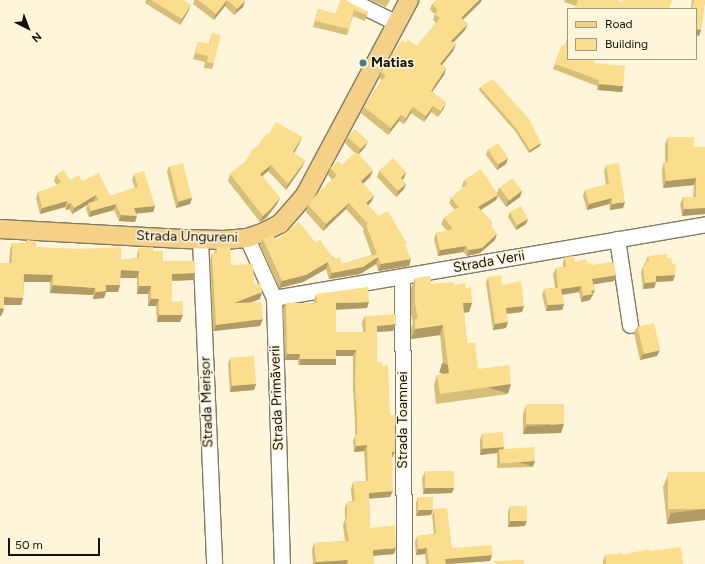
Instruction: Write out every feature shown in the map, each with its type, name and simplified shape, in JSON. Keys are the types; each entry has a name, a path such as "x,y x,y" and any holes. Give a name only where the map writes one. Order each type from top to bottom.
{"main road":[{"name":"Strada Ungureni","path":"0,229 200,239 247,238 280,224 305,195 409,0"}],"street":[{"path":"350,0 397,23"},
{"name":"Strada Verii","path":"274,298 705,224"},
{"name":"Strada Primăverii","path":"247,238 274,298 282,564"},
{"name":"Strada Merișor","path":"200,239 214,564"},
{"path":"617,239 630,325"},
{"name":"Strada Toamnei","path":"402,277 404,564"}],"building":[{"path":"151,0 184,0 191,5 182,19"},
{"path":"198,0 227,0 216,14"},
{"path":"227,0 244,0 245,1 237,9"},
{"path":"341,0 347,0 348,2 368,12 367,15 354,10 349,29 315,21 318,9 335,14"},
{"path":"436,0 479,0 461,18 468,24 451,41 456,44 440,64 446,68 431,91 446,102 441,111 433,106 426,116 413,107 406,118 401,115 391,128 364,107 386,75 381,72 402,40 406,43 408,40 417,46 440,18 435,14 438,10 432,4"},
{"path":"578,0 616,0 622,3 623,0 672,0 669,8 575,8"},
{"path":"694,0 705,0 701,30 697,29 697,8 692,8"},
{"path":"212,33 221,35 214,63 207,62 208,56 195,53 198,42 210,44"},
{"path":"567,42 567,60 595,60 594,63 625,66 623,86 599,84 599,80 555,64 562,45 566,46"},
{"path":"493,79 529,119 541,143 530,150 516,128 480,87"},
{"path":"276,122 302,137 293,152 305,161 288,184 271,165 260,174 280,198 263,216 230,174 245,162 254,147 256,148 267,133 268,135"},
{"path":"355,129 368,141 361,149 347,137"},
{"path":"668,137 694,137 694,147 705,147 705,208 684,209 683,197 696,197 696,178 666,181 664,162 668,163"},
{"path":"498,143 508,158 498,165 488,150"},
{"path":"356,152 373,170 361,181 374,196 366,203 378,216 388,211 407,244 405,245 411,259 381,264 378,257 363,267 332,273 328,262 306,275 282,281 263,239 273,235 276,240 299,222 316,243 320,240 334,259 340,257 342,264 377,254 366,225 368,224 349,203 326,224 308,205 337,175 330,168 338,161 342,165"},
{"path":"393,158 406,172 401,178 406,184 398,191 379,171"},
{"path":"183,163 192,198 178,201 169,166"},
{"path":"619,163 625,202 612,204 612,198 589,204 585,190 609,184 606,165"},
{"path":"481,169 498,195 478,207 492,222 490,224 497,234 482,248 469,250 466,246 440,250 436,233 453,229 444,218 459,207 451,198 467,184 464,180"},
{"path":"64,170 70,180 79,175 82,181 99,173 110,196 138,187 134,174 144,171 155,206 134,208 137,216 121,215 116,204 91,211 88,203 99,200 96,195 74,208 71,203 69,204 67,201 42,208 38,192 51,188 61,182 56,175"},
{"path":"512,178 522,191 509,200 499,188"},
{"path":"521,206 528,219 517,225 510,212"},
{"path":"27,240 36,241 36,247 79,249 121,247 121,260 139,258 139,248 153,247 153,251 163,251 163,261 195,261 195,273 172,274 172,302 183,301 183,315 159,315 159,299 151,299 151,286 139,286 139,271 121,270 120,285 106,285 106,291 96,292 95,288 53,285 53,275 24,274 23,298 4,297 4,309 0,308 0,263 12,263 12,243 27,243"},
{"path":"230,246 231,265 253,264 254,284 261,283 262,292 234,303 261,302 263,319 216,325 212,253 217,253 217,247"},
{"path":"667,254 667,258 671,258 672,264 676,263 675,275 656,276 656,282 645,283 643,266 646,265 646,261 649,261 648,256"},
{"path":"574,256 575,262 586,259 588,264 591,263 591,265 614,262 616,275 592,279 595,290 591,291 593,294 583,296 581,286 561,289 564,304 548,305 544,289 558,288 556,268 566,267 565,257"},
{"path":"501,275 502,285 521,281 524,306 506,308 508,322 495,324 488,277"},
{"path":"430,276 431,284 454,282 454,285 465,283 466,288 471,287 472,303 463,303 467,343 475,343 478,369 509,365 511,384 440,394 437,375 449,373 443,325 415,329 415,319 418,318 415,304 415,278"},
{"path":"368,287 369,302 336,303 336,332 366,332 365,316 396,314 396,324 377,326 377,362 382,362 382,366 388,365 390,415 395,415 395,452 392,452 393,491 369,493 370,528 395,525 396,548 373,550 374,564 348,564 348,560 316,562 314,543 349,541 345,519 347,519 347,502 355,501 353,482 368,481 367,445 356,446 356,350 336,350 336,359 300,359 300,354 287,354 286,303 317,303 316,294"},
{"path":"654,323 660,350 644,354 637,327"},
{"path":"254,356 256,384 232,386 230,358"},
{"path":"526,404 564,404 564,424 526,424"},
{"path":"503,432 504,447 483,448 482,433"},
{"path":"534,447 535,461 500,463 499,449"},
{"path":"425,471 454,471 454,488 425,488"},
{"path":"668,472 705,472 705,509 668,509"},
{"path":"418,497 433,497 433,510 418,510"},
{"path":"510,506 527,506 527,521 510,521"},
{"path":"447,508 452,548 492,545 492,555 445,559 446,564 429,564 427,548 418,549 417,536 436,534 434,509"},
{"path":"681,547 683,564 606,564 605,555 622,553 622,555 649,549 649,551"},
{"path":"524,560 524,564 495,564 494,561"}],"place":[{"name":"Matias","path":"363,63"}]}
